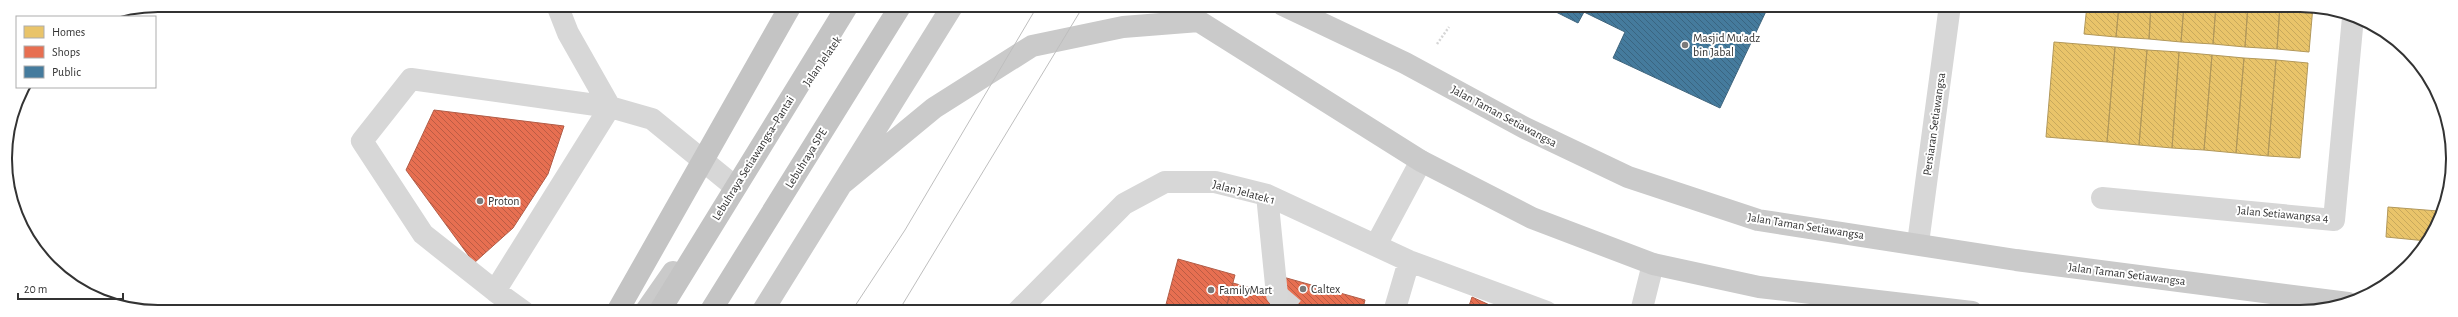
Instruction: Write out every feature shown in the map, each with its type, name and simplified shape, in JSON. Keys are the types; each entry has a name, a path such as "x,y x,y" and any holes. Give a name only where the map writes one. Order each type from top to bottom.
{"highway":[{"path":"622,305 787,12"},
{"name":"Lebuhraya Setiawangsa–Pantai","path":"663,305 844,12"},
{"name":"Lebuhraya SPE","path":"714,305 897,12"}],"main road":[{"path":"839,12 843,31"},
{"name":"Jalan Jelatek","path":"650,305 843,31 855,12"},
{"path":"766,305 948,12"},
{"path":"1184,12 1421,161 1532,218 1653,264 1759,287 1912,305"},
{"name":"Jalan Taman Setiawangsa","path":"1298,12 1405,62 1525,128 1628,177 1758,220 1918,243 2016,260 2333,301"},
{"path":"843,183 934,108 1032,46 1123,27 1199,21"}],"street":[{"path":"560,12 568,33 610,106"},
{"name":"Persiaran Setiawangsa","path":"1918,243 1949,12"},
{"name":"Jalan Setiawangsa 4","path":"2102,198 2334,220 2352,22"},
{"path":"514,305 423,234 362,141 411,79 610,106 652,119 734,186"},
{"path":"495,291 610,106"},
{"path":"1376,244 1421,161"},
{"name":"Jalan Jelatek 1","path":"1024,305 1124,204 1165,182 1215,182 1267,195 1376,244 1409,261 1528,305"},
{"path":"1267,195 1277,295"},
{"path":"1396,305 1409,261"},
{"path":"1643,305 1653,264"}],"path":[{"path":"1437,44 1449,27"}],"building: Homes":[{"path":"2086,12 2118,12 2116,37 2084,34"},
{"path":"2118,12 2151,12 2149,39 2116,37"},
{"path":"2151,12 2183,12 2181,42 2149,39"},
{"path":"2183,12 2215,12 2213,44 2181,42"},
{"path":"2215,12 2248,12 2245,47 2213,44"},
{"path":"2248,12 2280,12 2277,49 2245,47"},
{"path":"2280,12 2312,12 2309,52 2277,49"},
{"path":"2054,42 2115,47 2107,142 2046,137"},
{"path":"2115,47 2147,50 2139,145 2107,142"},
{"path":"2147,50 2179,52 2172,148 2139,145"},
{"path":"2179,52 2212,55 2204,150 2172,148"},
{"path":"2212,55 2244,58 2236,153 2204,150"},
{"path":"2244,58 2276,60 2268,156 2236,153"},
{"path":"2276,60 2308,63 2300,158 2268,156"},
{"path":"2388,207 2436,211 2421,240 2386,237"}],"building: Shops":[{"name":"Proton","path":"434,110 564,126 548,174 513,228 474,263 406,170"},
{"path":"1178,259 1235,275 1227,305 1166,305"},
{"name":"Caltex","path":"1283,277 1365,300 1364,305 1227,305 1233,283 1277,295"},
{"path":"1472,297 1490,305 1469,305"}],"building: Public":[{"name":"Masjid Mu'adz bin Jabal","path":"1556,12 1584,12 1578,23"},
{"name":"Masjid Mu'adz bin Jabal","path":"1584,12 1766,12 1720,108 1613,58 1625,32"}],"tunnel":[{"path":"1277,295 1289,305"}],"tram line":[{"path":"856,305 905,230 1034,12"},
{"path":"902,305 1080,12"}],"place":[{"name":"Masjid Mu'adz bin Jabal","path":"1685,45"},
{"name":"Proton","path":"480,201"},
{"name":"Caltex","path":"1303,289"},
{"name":"FamilyMart","path":"1211,290"}]}
